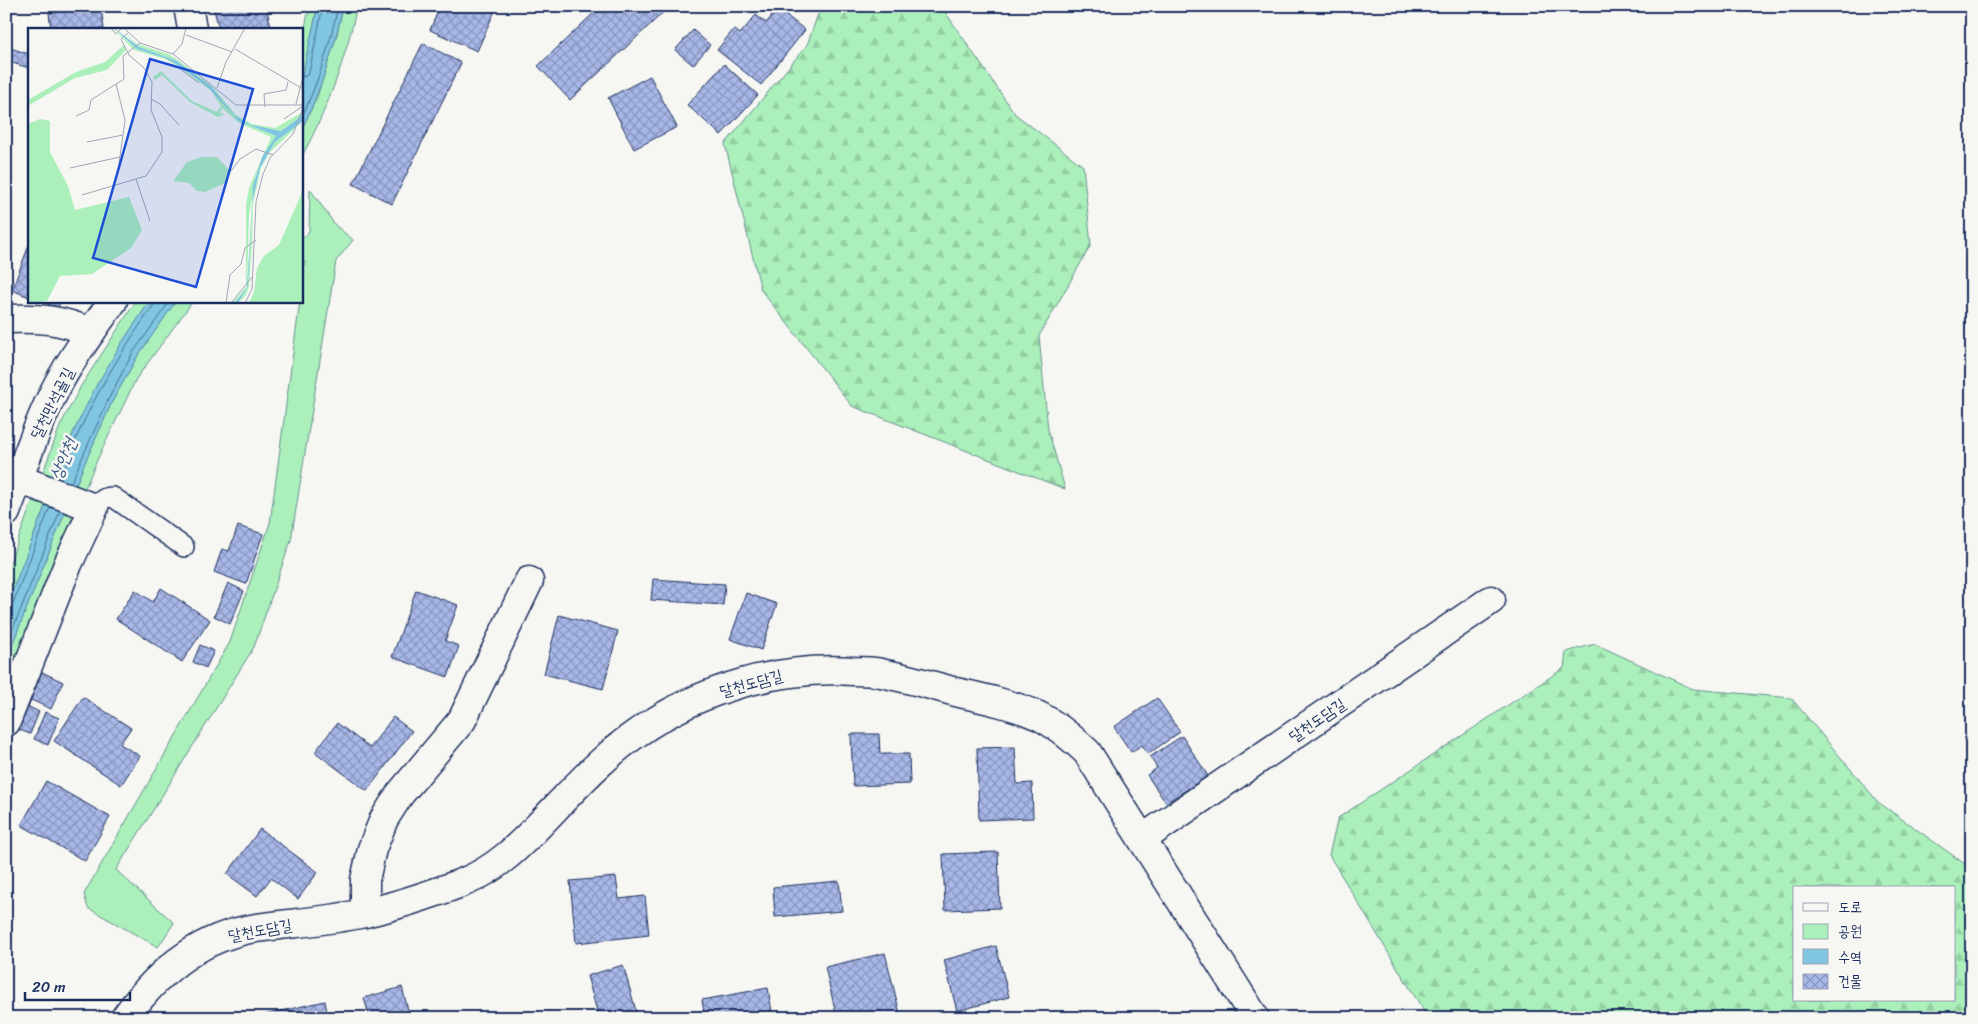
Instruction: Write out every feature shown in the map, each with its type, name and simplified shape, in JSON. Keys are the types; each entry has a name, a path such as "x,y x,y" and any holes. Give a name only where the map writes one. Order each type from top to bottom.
{"street":[{"path":"188,6 192,28"},
{"name":"달천만석골길","path":"6,512 27,483 33,439 52,396 91,332 112,302"},
{"path":"6,319 50,319 68,323 91,332"},
{"path":"6,722 68,564 94,508 27,483"},
{"path":"365,913 365,880 372,849 384,818 400,794 462,720 529,581"},
{"name":"달천도담길","path":"1142,839 1491,600"},
{"name":"달천도담길","path":"125,1018 152,982 176,961 201,945 226,935 254,928 313,922 365,913 466,881 497,865 589,774 636,734 682,706 733,685 775,675 822,669 879,672 1009,705 1040,716 1067,734 1087,752 1255,1018"}],"lane":[{"path":"94,508 101,500 113,497 184,548"}],"green space":[{"path":"310,6 318,6 302,76 302,39"},
{"path":"343,6 357,6 335,84 302,156 302,129 317,97 337,35"},
{"path":"821,6 941,6 1015,114 1083,166 1091,245 1039,336 1048,430 1065,489 852,406 761,290 725,144 807,45"},
{"path":"310,189 335,225 353,240 336,261 291,540 254,647 116,870 174,923 158,947 88,908 84,894 230,642 270,523 300,302 302,302 305,262 302,261 302,236 306,236 309,231"},
{"path":"135,302 149,302 121,344 74,431 6,607 6,573 60,426 81,386"},
{"path":"175,302 192,302 136,379 98,458 71,521 6,693 6,660 83,467 112,402 137,357"},
{"path":"1595,644 1693,689 1791,698 1878,802 1972,869 1972,1018 1428,1018 1329,855 1338,818 1564,668 1566,652"}],"water":[{"path":"318,6 343,6 326,70 302,129 302,76"},
{"path":"149,302 175,302 137,357 112,402 83,467 6,660 6,607 74,431 96,386"}],"building":[{"path":"213,6 266,6 271,27 245,28 219,28"},
{"path":"440,6 497,6 477,51 430,30"},
{"path":"601,6 670,6 570,100 538,66"},
{"path":"101,8 104,28 51,28 49,13"},
{"path":"778,9 805,30 761,85 717,50 734,29 740,34 756,15 766,23"},
{"path":"693,30 710,45 693,65 675,50"},
{"path":"423,43 461,63 392,204 353,184"},
{"path":"10,48 28,54 28,68 6,61"},
{"path":"724,64 758,95 721,135 687,105"},
{"path":"650,76 677,127 634,149 608,98"},
{"path":"28,248 28,297 12,290"},
{"path":"43,302 60,302 58,308"},
{"path":"238,526 263,534 246,584 214,572 222,549 229,551"},
{"path":"653,579 725,584 723,605 651,600"},
{"path":"228,583 244,591 230,624 214,616"},
{"path":"161,588 210,620 182,662 116,619 135,590 153,602"},
{"path":"416,590 458,605 445,641 459,646 448,677 392,657"},
{"path":"746,593 777,604 761,650 730,639"},
{"path":"559,615 618,631 603,689 544,674"},
{"path":"200,645 214,651 206,668 193,662"},
{"path":"42,672 63,682 51,709 29,699"},
{"path":"83,697 131,728 120,744 140,756 121,785 54,741"},
{"path":"1157,698 1180,732 1148,754 1142,745 1131,752 1114,727"},
{"path":"25,705 39,712 30,734 15,728"},
{"path":"45,712 59,718 48,745 34,739"},
{"path":"393,717 412,731 367,791 315,752 337,723 370,748"},
{"path":"851,734 879,734 880,754 909,754 910,784 853,786"},
{"path":"1182,736 1208,776 1166,803 1147,775 1157,768 1150,757"},
{"path":"1015,747 1017,784 1032,783 1033,818 979,820 977,748"},
{"path":"46,781 110,817 85,861 21,825"},
{"path":"260,829 318,872 298,899 271,878 257,896 227,874"},
{"path":"998,852 1000,908 945,910 943,854"},
{"path":"616,877 619,899 645,896 649,935 576,943 570,881"},
{"path":"839,881 842,911 775,917 773,887"},
{"path":"996,946 1009,997 957,1011 944,960"},
{"path":"885,953 901,1018 837,1018 825,967"},
{"path":"623,965 638,1018 599,1018 587,976"},
{"path":"402,987 410,1018 370,1018 364,998"},
{"path":"768,988 773,1018 705,1018 702,1000"},
{"path":"325,1001 328,1018 260,1018 259,1016"}],"water label":[{"name":"상안천","path":"63,459"}]}
